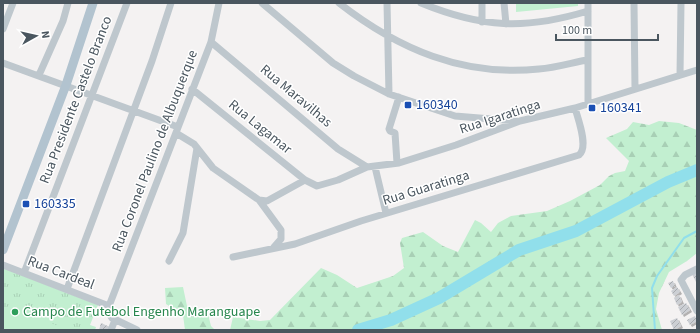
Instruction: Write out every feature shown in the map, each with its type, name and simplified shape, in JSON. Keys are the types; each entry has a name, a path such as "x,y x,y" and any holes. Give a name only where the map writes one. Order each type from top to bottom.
{"main road":[{"path":"3,250 66,85 93,3"}],"street":[{"path":"3,29 13,3"},
{"path":"40,75 64,20 68,3"},
{"name":"Rua Presidente Castelo Branco","path":"24,273 127,3"},
{"path":"67,289 171,3"},
{"name":"Rua Coronel Paulino de Albuquerque","path":"109,306 210,42 219,3"},
{"path":"262,3 332,62 354,76 389,94 455,116 520,122"},
{"path":"339,3 365,24 387,36 437,58 461,66 488,70 540,69 587,60"},
{"path":"387,3 389,94"},
{"path":"421,3 435,6 464,18 482,22 506,24 540,22 588,7 588,104"},
{"path":"482,3 482,22"},
{"path":"504,3 506,24"},
{"path":"634,3 635,89"},
{"path":"680,75 681,3"},
{"name":"Rua Maravilhas","path":"210,42 338,149 367,168"},
{"path":"3,63 40,75 133,110 177,130 197,148 213,168 259,200 281,230 281,239 274,248"},
{"name":"Rua Igaratinga","path":"312,184 317,186 327,184 367,168 397,163 456,145 520,122 575,108 697,70"},
{"name":"Rua Lagamar","path":"192,89 305,180 312,184"},
{"path":"397,163 396,134 389,129 399,97"},
{"name":"Rua Guaratinga","path":"233,257 295,244 386,213 579,155 584,146 575,108"},
{"path":"169,261 183,233 197,148"},
{"path":"375,167 386,213"},
{"path":"259,200 267,201 305,180"},
{"name":"Rua Cardeal","path":"3,265 109,306"},
{"path":"697,268 685,275 681,280 697,311"},
{"path":"109,306 110,315 115,320 136,330"},
{"path":"112,330 115,320"}],"green space":[{"path":"516,3 578,3 578,6 516,12"},
{"path":"659,121 679,123 697,130 697,253 669,272 659,293 656,309 662,330 230,330 233,317 260,321 270,320 321,268 337,275 357,288 393,276 404,268 400,243 402,238 423,232 443,246 458,252 475,220 491,232 498,223 511,216 547,211 570,201 600,185 609,176 625,171 629,161 606,138 627,129 633,122 649,125"},
{"path":"3,268 98,305 90,325 96,327 95,330 3,330"},
{"path":"183,287 187,306 195,316 208,314 211,326 215,330 185,330 183,315 166,304 165,288"},
{"name":"Campo de Futebol Engenho Maranguape","path":"8,306 68,330 3,330 3,318"}],"building":[{"path":"697,271 697,281 696,282 692,274"},
{"path":"673,281 675,286 671,288 668,283"},
{"path":"677,287 680,292 674,296 671,291"},
{"path":"679,295 682,302 677,305 674,298"},
{"path":"686,303 690,310 682,315 678,307"},
{"path":"695,316 697,321 690,325 687,320"},
{"path":"677,318 681,326 674,330 670,321"},
{"path":"101,323 110,327 109,330 99,330"}],"waterway":[{"path":"358,330 391,320 439,298 519,250 576,231 668,182 697,170"},
{"path":"655,330 652,288 657,276 684,238 697,231"}],"place":[{"name":"160340","path":"408,105"},
{"name":"160341","path":"592,108"},
{"name":"160335","path":"26,204"},
{"name":"Campo de Futebol Engenho Maranguape","path":"15,312"}]}
